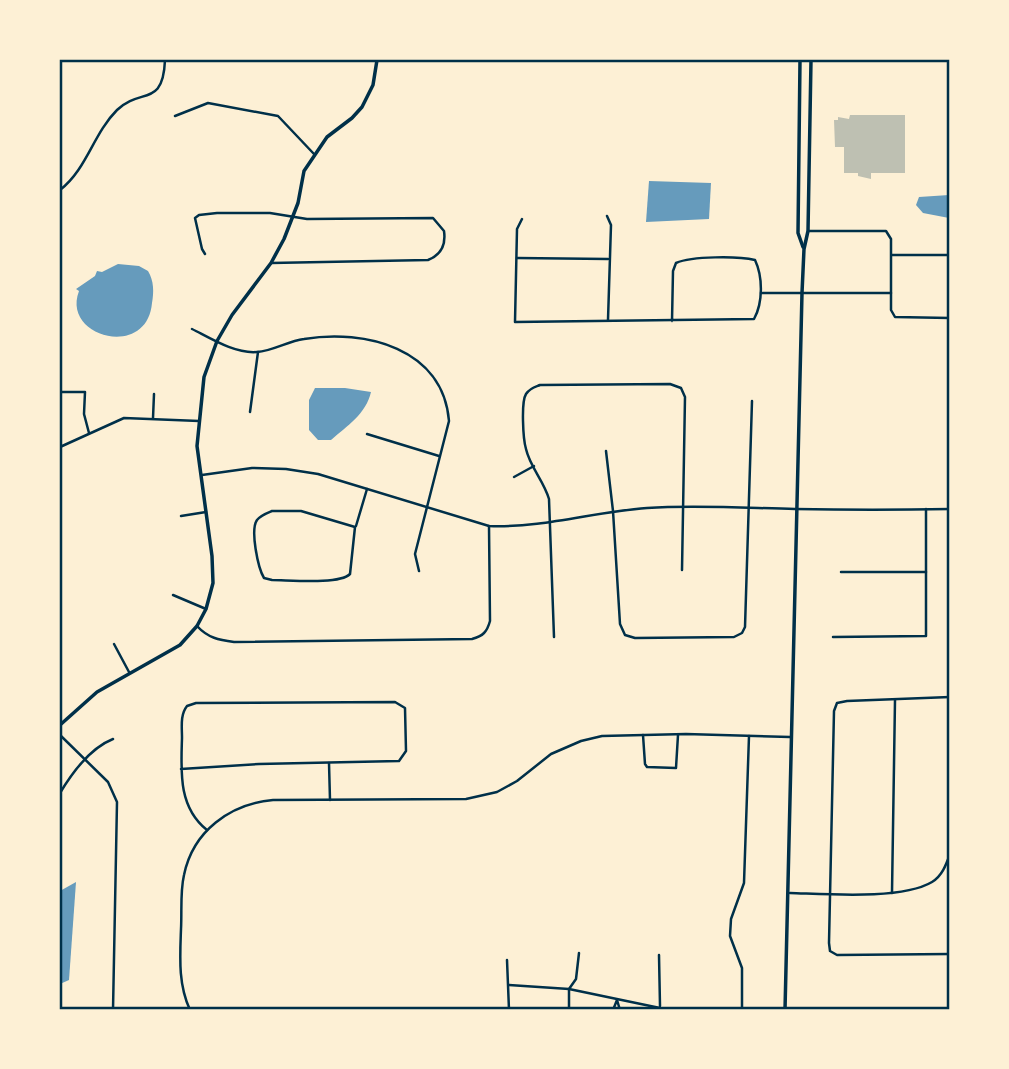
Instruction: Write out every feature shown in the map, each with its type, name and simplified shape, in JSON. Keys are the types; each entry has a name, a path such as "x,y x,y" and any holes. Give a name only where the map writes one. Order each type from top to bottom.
{"street":[{"path":"60,190 79,172 115,113 129,102 157,89 164,75 165,60"},
{"path":"60,725 97,692 171,651 197,626 206,609 211,595 213,571 197,446 204,377 217,341 232,315 271,263 294,215 304,171 327,136 362,107 373,85 377,60"},
{"path":"800,60 799,233 804,249"},
{"path":"785,1010 790,893 790,737 802,293 804,249 808,231 811,60"},
{"path":"175,116 208,103 278,116 314,154"},
{"path":"205,254 195,218 217,213 270,213 307,219 433,218 444,231 441,251 428,260 271,263"},
{"path":"607,216 611,225 608,321"},
{"path":"522,219 517,229 515,322 672,321 754,319 759,309 760,293 760,271 755,260 683,259 676,262 673,271 672,321"},
{"path":"808,231 886,231 891,239 891,310 895,317 950,318"},
{"path":"892,256 950,255"},
{"path":"516,258 608,259"},
{"path":"760,293 891,293"},
{"path":"192,329 243,351 258,352 307,338 359,338 398,348 436,378 445,398 449,421 415,554 419,571"},
{"path":"250,412 258,352"},
{"path":"554,637 550,499 526,450 524,434 524,397 529,390 540,384 670,384 681,388 685,397 682,570"},
{"path":"60,392 85,392 84,414 89,433"},
{"path":"153,418 154,394"},
{"path":"606,451 613,511 620,624 625,635 635,638 734,637 742,633 745,627 752,401"},
{"path":"60,447 124,418 199,421"},
{"path":"367,434 439,456"},
{"path":"514,477 534,466"},
{"path":"202,475 251,468 286,469 318,474 489,526 550,524 613,511 684,507 950,509"},
{"path":"355,527 301,511 272,511 261,515 254,528 259,569 264,578 272,580 346,578 352,568 355,527 368,489"},
{"path":"833,637 926,636 926,509"},
{"path":"181,516 206,512"},
{"path":"197,626 204,634 218,640 234,642 481,637 489,621 489,526"},
{"path":"841,572 926,572"},
{"path":"173,595 206,609"},
{"path":"114,644 129,672"},
{"path":"950,697 837,703 834,711 829,948 837,955 950,954"},
{"path":"892,893 895,700"},
{"path":"181,769 259,764 394,762 403,759 407,748 405,708 395,702 192,703 187,706 183,712 181,769 182,785 195,818 207,830"},
{"path":"190,1010 180,967 183,883 191,853 207,830 226,814 252,803 274,800 466,799 497,792 517,781 551,754 581,741 602,736 678,734 790,737"},
{"path":"643,735 647,767 676,768 678,734"},
{"path":"60,735 108,782 117,802 113,1010"},
{"path":"509,985 569,989 660,1009 742,1009 742,968 730,936 731,919 744,883 749,736"},
{"path":"60,793 86,759 104,743 113,739"},
{"path":"329,762 330,800"},
{"path":"790,893 909,892 933,881 943,872 950,855"},
{"path":"569,1010 569,989 576,979 579,953"},
{"path":"659,955 660,1009"},
{"path":"507,960 509,1010"},
{"path":"613,1010 617,1000"},
{"path":"617,1000 620,1010"}],"water":[{"path":"649,181 711,183 709,219 646,222"},
{"path":"949,195 949,218 923,213 916,205 919,197"},
{"path":"118,264 139,266 148,271 153,287 152,303 147,321 136,332 107,336 93,330 82,320 77,307 79,291 76,289 95,276 97,271 102,272"},
{"path":"315,388 345,388 371,392 365,407 349,424 331,440 318,440 309,430 309,400"},
{"path":"76,882 69,980 60,984 60,891"}],"building":[{"path":"850,115 905,115 905,173 871,173 871,179 858,176 858,173 844,173 844,147 835,147 834,120 838,120 838,117 849,119"}]}
